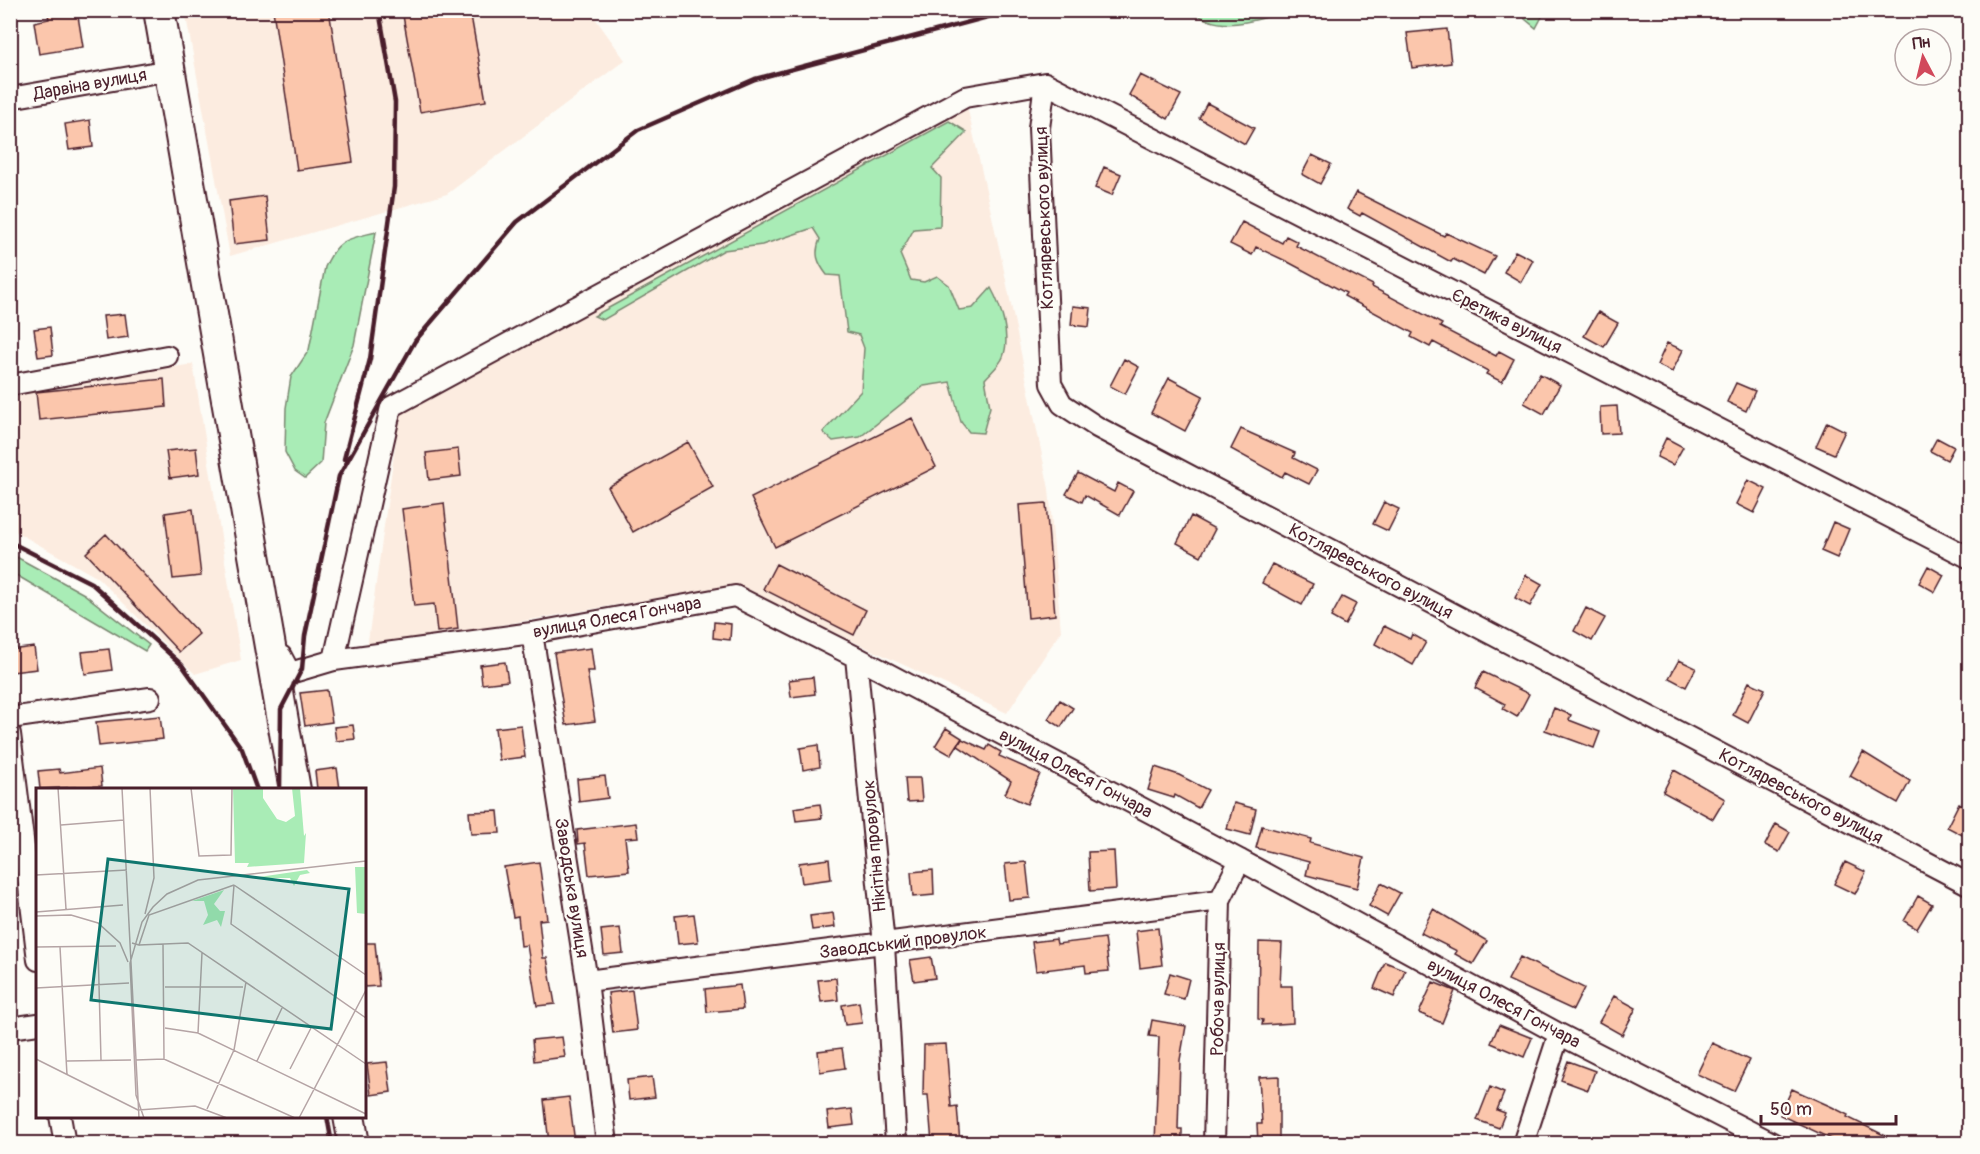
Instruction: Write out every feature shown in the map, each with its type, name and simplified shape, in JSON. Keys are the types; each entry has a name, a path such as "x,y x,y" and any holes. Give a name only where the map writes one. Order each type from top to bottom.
{"main road":[{"path":"159,10 295,788"},
{"path":"349,1118 354,1143"}],"street":[{"name":"Дарвіна вулиця","path":"10,98 170,70"},
{"name":"Єретика вулиця","path":"1045,83 1970,558"},
{"path":"334,660 391,406 965,97 1045,83"},
{"name":"Котляревського вулиця","path":"1045,83 1039,128 1051,384 1062,404 1097,427 1970,885"},
{"path":"10,386 167,356"},
{"name":"вулиця Олеся Гончара","path":"280,656 290,673 334,660 532,633 735,596 856,657 1240,860 1559,1034 1774,1143"},
{"name":"Заводська вулиця","path":"532,633 587,981 607,1143"},
{"name":"Нікітіна провулок","path":"856,657 884,945 896,1143"},
{"path":"10,718 150,698"},
{"path":"10,734 36,944"},
{"name":"Робоча вулиця","path":"1214,1143 1220,900 1240,860"},
{"name":"Заводський провулок","path":"587,981 884,945 1220,900"},
{"path":"10,1028 36,1024"},
{"path":"1523,1143 1559,1034"},
{"path":"60,1118 64,1143"}],"shaded area":[{"path":"185,11 590,11 625,60 447,194 230,256"},
{"path":"965,97 1002,261 1049,489 1061,631 1007,713 732,585 367,648 400,411"},
{"path":"193,364 241,660 195,674 98,578 11,529 11,393"}],"green space":[{"path":"1523,10 1545,11 1536,28 1525,19"},
{"path":"1193,11 1288,11 1252,21 1227,24 1204,18"},
{"path":"949,121 967,132 932,168 941,178 940,227 914,229 900,254 911,280 924,282 937,276 949,285 959,310 973,308 991,288 995,295 1004,322 1006,340 1000,363 985,379 990,407 983,433 969,432 961,422 950,382 924,386 860,437 833,441 823,432 861,391 864,348 859,335 847,332 840,276 827,275 821,266 817,254 820,239 813,228 762,245 724,250 603,320 594,316"},
{"path":"376,232 354,345 324,423 321,463 305,478 295,471 285,452 286,408 291,377 309,350 325,267 330,257 345,241"},
{"path":"11,554 84,594 149,645 145,651 11,572"}],"building":[{"path":"47,10 77,10 83,47 39,54 34,22 49,19"},
{"path":"273,10 329,10 353,162 297,170"},
{"path":"402,10 470,10 486,101 420,112"},
{"path":"1447,29 1451,63 1412,68 1407,33"},
{"path":"1140,75 1181,95 1168,119 1129,95"},
{"path":"1207,103 1254,128 1245,144 1199,118"},
{"path":"90,120 93,147 69,150 65,124"},
{"path":"1312,155 1331,164 1320,184 1302,174"},
{"path":"1104,167 1121,174 1112,195 1095,188"},
{"path":"1356,192 1444,236 1446,233 1495,256 1484,275 1453,259 1451,262 1362,213 1360,216 1347,209"},
{"path":"265,196 270,240 234,244 229,201"},
{"path":"1242,222 1282,243 1286,236 1298,242 1296,246 1373,285 1372,287 1442,324 1440,327 1496,356 1499,351 1514,359 1502,382 1486,374 1488,371 1433,342 1430,347 1411,337 1413,333 1344,296 1346,293 1288,262 1256,247 1252,255 1230,244"},
{"path":"1515,251 1533,260 1521,282 1504,272"},
{"path":"1073,306 1091,308 1089,327 1071,325"},
{"path":"1598,312 1618,323 1604,347 1584,336"},
{"path":"125,314 128,337 106,340 103,316"},
{"path":"50,327 53,355 38,357 34,329"},
{"path":"1667,343 1683,350 1672,372 1657,365"},
{"path":"1124,359 1139,367 1125,394 1110,386"},
{"path":"1540,374 1560,385 1544,414 1524,403"},
{"path":"1169,378 1203,396 1185,431 1151,413"},
{"path":"164,379 166,407 39,420 36,392"},
{"path":"1736,383 1755,391 1746,411 1727,402"},
{"path":"1617,406 1619,433 1601,434 1600,407"},
{"path":"912,418 936,467 775,547 751,498"},
{"path":"1827,422 1845,431 1834,454 1816,446"},
{"path":"1241,429 1295,453 1293,458 1317,470 1309,484 1285,472 1282,477 1231,449"},
{"path":"1666,438 1683,447 1673,465 1657,457"},
{"path":"1937,438 1954,447 1947,460 1930,451"},
{"path":"688,442 713,487 633,532 608,487"},
{"path":"196,448 199,474 170,478 166,451"},
{"path":"458,449 461,476 429,480 426,453"},
{"path":"1078,473 1114,492 1118,483 1133,491 1120,515 1085,495 1082,502 1066,494"},
{"path":"1748,480 1766,489 1754,513 1736,504"},
{"path":"1384,502 1399,509 1388,531 1373,524"},
{"path":"444,503 458,629 437,632 434,604 414,606 402,509"},
{"path":"1046,503 1055,615 1028,618 1019,505"},
{"path":"193,509 201,576 173,579 165,513"},
{"path":"1191,516 1215,529 1201,556 1177,543"},
{"path":"1833,522 1849,529 1837,558 1821,551"},
{"path":"106,534 199,634 179,652 86,553"},
{"path":"776,564 866,610 854,635 763,589"},
{"path":"1272,564 1313,584 1302,605 1262,583"},
{"path":"1928,566 1944,575 1935,592 1919,583"},
{"path":"1526,575 1542,584 1530,606 1515,598"},
{"path":"1342,597 1356,604 1345,625 1331,617"},
{"path":"1586,608 1605,618 1592,641 1574,631"},
{"path":"714,622 731,624 730,640 713,638"},
{"path":"1384,626 1410,639 1412,634 1426,642 1413,665 1375,644"},
{"path":"34,647 37,669 12,672 10,650"},
{"path":"591,648 594,671 587,671 595,721 566,725 554,653"},
{"path":"109,649 112,670 85,674 82,652"},
{"path":"1679,660 1696,668 1686,687 1669,678"},
{"path":"505,662 508,681 482,684 480,665"},
{"path":"1483,672 1529,694 1517,717 1503,709 1505,704 1475,688"},
{"path":"813,677 815,694 791,697 789,680"},
{"path":"1749,682 1765,689 1748,723 1733,715"},
{"path":"327,690 332,722 305,726 300,693"},
{"path":"1060,700 1073,708 1061,727 1048,719"},
{"path":"1554,708 1571,715 1569,720 1600,732 1594,748 1545,730"},
{"path":"160,716 163,739 99,746 96,722"},
{"path":"353,725 355,739 336,741 334,727"},
{"path":"521,725 525,757 499,760 495,728"},
{"path":"946,728 962,738 951,755 935,746"},
{"path":"962,739 986,750 989,745 1001,752 999,756 1040,774 1027,804 1005,794 1011,781 958,746"},
{"path":"818,745 820,767 803,770 800,748"},
{"path":"1863,752 1910,781 1898,803 1850,776"},
{"path":"1155,767 1179,775 1208,790 1198,808 1175,795 1174,798 1148,790"},
{"path":"100,768 102,786 40,788 38,771 59,769 60,773"},
{"path":"337,768 340,788 317,788 315,771"},
{"path":"1674,770 1725,799 1713,819 1663,792"},
{"path":"605,776 608,798 579,802 577,779"},
{"path":"905,778 920,778 922,801 907,802"},
{"path":"1234,803 1256,809 1250,835 1227,829"},
{"path":"1959,803 1970,808 1970,839 1947,827"},
{"path":"820,804 822,818 796,821 794,808"},
{"path":"498,811 500,833 471,834 469,812"},
{"path":"636,823 638,837 625,838 629,871 589,875 585,843 578,844 577,830"},
{"path":"1776,824 1790,832 1779,852 1765,845"},
{"path":"1262,826 1311,839 1310,843 1364,858 1357,888 1306,875 1309,862 1256,848"},
{"path":"1114,851 1116,889 1090,891 1088,852"},
{"path":"829,859 831,879 802,883 799,863"},
{"path":"539,862 547,919 539,920 543,958 547,958 555,1004 537,1006 527,945 521,946 518,916 513,917 504,867"},
{"path":"1026,862 1030,898 1009,900 1005,864"},
{"path":"1845,862 1866,872 1855,894 1834,884"},
{"path":"933,870 934,895 913,897 911,872"},
{"path":"1381,883 1400,893 1387,916 1369,906"},
{"path":"1918,896 1932,904 1917,929 1904,921"},
{"path":"1433,909 1487,941 1473,964 1455,954 1457,951 1421,933"},
{"path":"833,913 835,927 812,930 810,916"},
{"path":"694,914 698,942 678,944 675,916"},
{"path":"620,928 623,953 604,955 601,930"},
{"path":"1158,928 1162,965 1140,968 1136,931"},
{"path":"1105,938 1109,971 1086,973 1085,965 1036,971 1032,942 1056,939 1057,944"},
{"path":"1259,942 1282,943 1280,986 1292,986 1293,1023 1262,1025 1263,1020 1258,1019"},
{"path":"366,943 375,943 379,986 366,987"},
{"path":"931,957 935,978 914,981 910,960"},
{"path":"1520,957 1584,988 1573,1010 1508,980"},
{"path":"1385,962 1405,970 1394,997 1374,988"},
{"path":"1170,973 1189,979 1184,999 1164,994"},
{"path":"836,978 838,1000 821,1002 818,980"},
{"path":"1433,982 1455,991 1442,1023 1419,1013"},
{"path":"740,985 743,1009 707,1012 705,989"},
{"path":"632,990 637,1030 613,1033 608,993"},
{"path":"1614,996 1636,1008 1622,1035 1599,1022"},
{"path":"859,1002 862,1023 845,1025 842,1005"},
{"path":"1152,1020 1186,1026 1180,1060 1178,1129 1182,1129 1182,1143 1155,1143 1159,1037 1149,1036"},
{"path":"1499,1025 1532,1038 1524,1057 1491,1043"},
{"path":"562,1037 565,1057 534,1061 532,1040"},
{"path":"1712,1043 1749,1060 1734,1091 1697,1074"},
{"path":"946,1044 951,1107 957,1106 960,1143 932,1143 928,1095 923,1095 924,1045"},
{"path":"842,1048 845,1068 820,1072 818,1051"},
{"path":"1568,1061 1595,1071 1588,1090 1561,1080"},
{"path":"387,1062 391,1092 371,1095 367,1064"},
{"path":"1279,1076 1279,1143 1258,1143 1257,1124 1262,1124 1259,1077"},
{"path":"652,1077 655,1097 629,1100 627,1080"},
{"path":"1490,1087 1504,1093 1497,1110 1505,1113 1499,1128 1477,1120"},
{"path":"1792,1089 1900,1143 1840,1143 1780,1115"},
{"path":"569,1097 575,1143 549,1143 544,1100"},
{"path":"852,1109 854,1125 829,1128 827,1112"}],"railway":[{"path":"344,459 370,359 394,187 395,102 379,10"},
{"path":"280,788 281,709 302,669 305,636 339,476 415,341 517,222 638,130 755,79 1014,10"},
{"path":"10,542 91,583 182,665 242,749 256,788"},
{"path":"327,1118 332,1144"}]}
